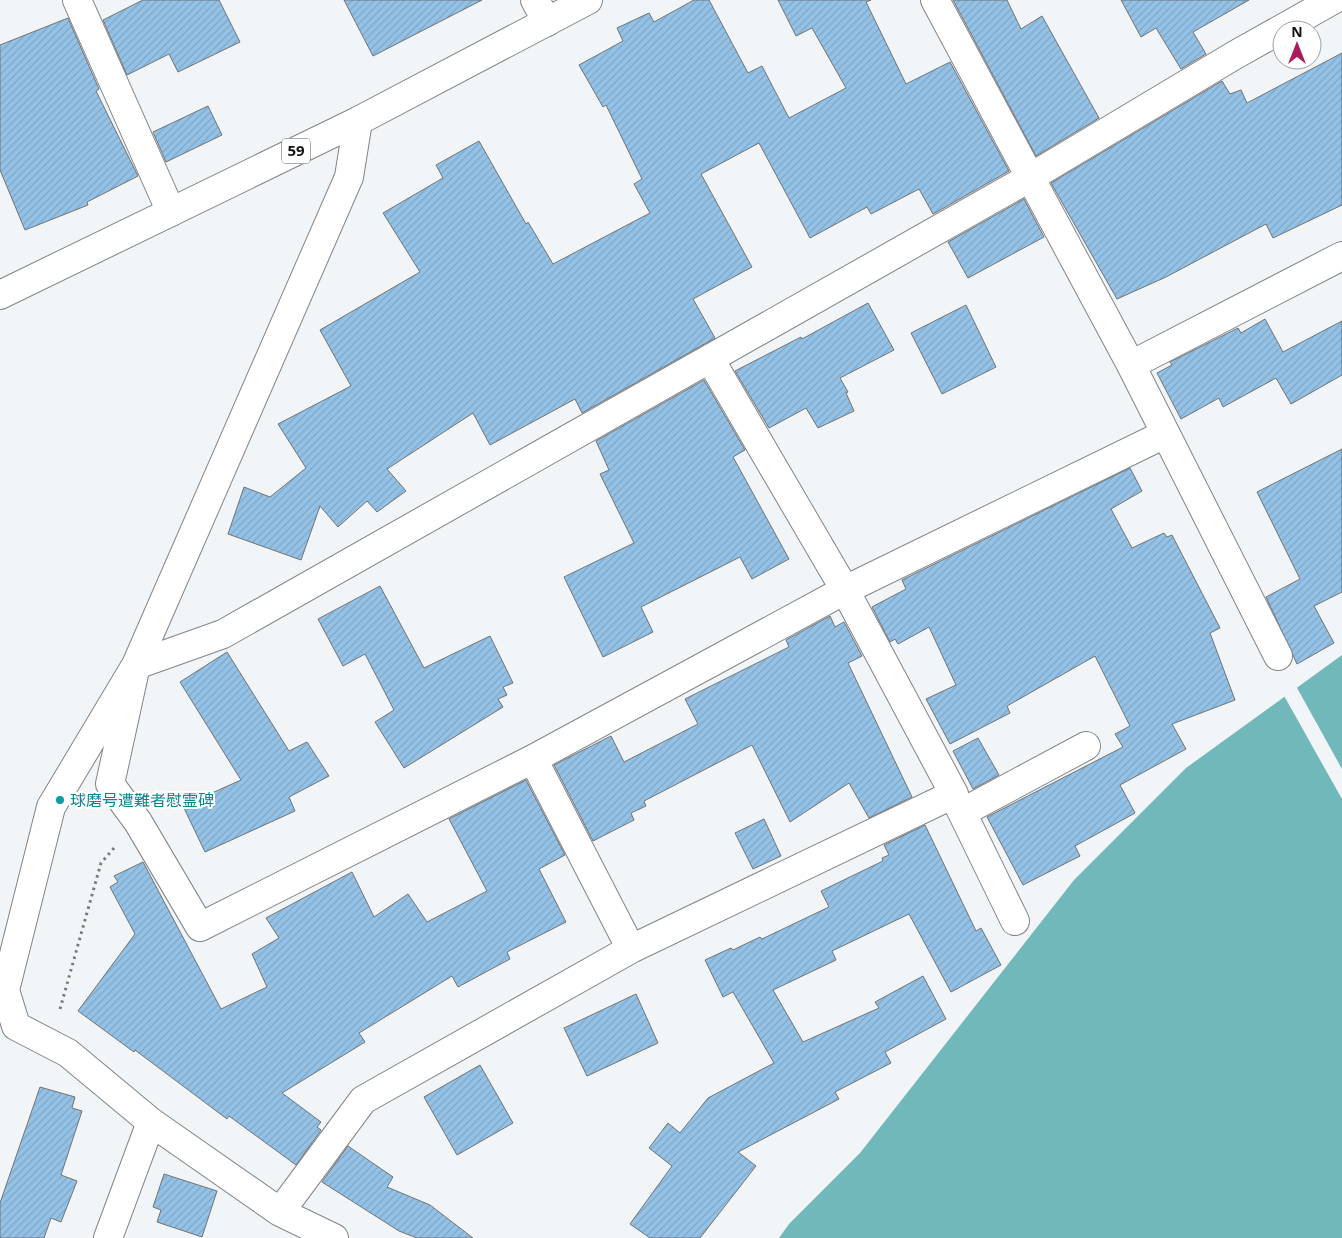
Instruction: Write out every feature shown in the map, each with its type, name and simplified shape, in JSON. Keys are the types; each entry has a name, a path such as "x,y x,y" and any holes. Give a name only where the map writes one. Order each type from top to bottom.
{"street":[{"path":"76,0 171,212"},
{"name":"59","path":"0,295 358,122 541,11 588,0"},
{"path":"935,0 1131,365 1278,656"},
{"path":"136,665 223,634 1031,177 1235,55 1333,0"},
{"path":"334,1238 280,1212 151,1122 68,1054 16,1026 5,990 51,807 136,665 349,177 358,122"},
{"path":"1131,365 1342,256"},
{"path":"710,359 845,590 958,803 1015,921"},
{"path":"136,665 110,784 138,822 200,927 533,758 845,590 1165,434"},
{"path":"280,1212 363,1100 631,948 1086,746"},
{"path":"533,758 631,948"},
{"path":"108,1238 151,1122"}],"path":[{"path":"50,1044 101,863 138,822"}],"water":[{"path":"1342,655 1342,1238 779,1238 789,1224 860,1153 1074,880 1186,768"}],"pier":[{"path":"1296,686 1342,769 1342,799 1283,694"}],"building":[{"path":"143,0 219,0 240,42 178,72 169,54 127,75 103,20"},
{"path":"344,0 482,0 373,56"},
{"path":"694,0 709,0 748,73 762,66 789,118 846,88 812,28 796,36 778,0 871,0 866,2 906,84 950,62 1009,171 933,214 919,189 871,214 867,207 810,238 759,143 701,174 752,267 693,299 715,338 582,413 575,399 490,445 473,413 387,469 406,491 377,512 367,501 338,527 320,506 301,560 228,534 244,487 270,497 306,468 278,424 351,386 320,330 420,272 383,213 443,178 436,165 479,141 526,224 528,222 553,264 650,213 634,184 642,179 606,105 603,107 579,65 623,41 617,28 649,13 654,22"},
{"path":"953,0 1007,0 1021,29 1042,16 1099,118 1036,156"},
{"path":"1121,0 1249,0 1193,32 1206,54 1181,69 1156,28 1141,37"},
{"path":"68,18 99,89 96,91 138,176 87,202 88,205 25,230 0,170 0,45"},
{"path":"1342,53 1342,205 1273,238 1266,224 1166,277 1117,299 1051,183 1222,81 1230,94 1241,90 1247,103 1310,70 1322,70 1322,64"},
{"path":"208,106 222,135 166,162 153,132"},
{"path":"1024,199 1044,237 968,278 948,242"},
{"path":"868,303 894,350 840,378 848,392 846,393 854,411 818,428 806,408 769,428 735,371 801,337 802,339"},
{"path":"966,305 996,367 942,394 911,333"},
{"path":"1265,319 1283,352 1342,321 1342,375 1291,404 1276,378 1223,407 1219,398 1181,419 1157,373 1172,365 1170,362 1238,328 1241,333"},
{"path":"704,380 745,450 733,457 789,559 752,579 740,557 641,607 653,632 603,657 564,577 634,543 600,474 609,470 596,441"},
{"path":"1342,449 1342,592 1314,606 1334,643 1297,664 1266,597 1300,579 1257,492"},
{"path":"1130,468 1142,491 1111,509 1132,548 1164,533 1167,537 1172,535 1220,628 1210,633 1235,700 1172,724 1186,749 1120,785 1135,813 1075,846 1080,856 1023,885 987,817 1123,747 1115,734 1130,726 1095,656 1007,706 1010,713 950,744 926,699 956,685 929,627 898,644 895,639 890,642 872,607 906,589 902,580"},
{"path":"380,586 424,668 490,636 513,683 503,687 507,695 498,699 503,707 404,768 375,722 394,710 365,654 343,666 318,619"},
{"path":"830,616 835,627 844,622 862,656 848,663 912,797 869,818 849,783 790,822 752,745 644,801 646,806 631,813 634,820 593,841 554,765 611,736 624,762 698,724 685,699 789,647 786,640"},
{"path":"227,652 289,751 307,742 329,776 289,797 295,811 205,852 183,806 241,780 180,682"},
{"path":"978,738 999,775 973,789 953,751"},
{"path":"526,780 565,855 539,869 566,922 507,952 510,959 458,987 452,976 359,1033 365,1042 282,1093 321,1122 317,1127 321,1130 296,1165 229,1116 227,1119 135,1050 134,1052 78,1011 135,934 110,887 118,882 114,876 143,862 221,1009 267,987 252,954 279,938 266,918 352,872 374,917 408,894 427,922 487,891 449,819"},
{"path":"764,819 781,856 753,869 735,833"},
{"path":"925,825 976,931 981,928 1001,965 951,992 909,914 832,951 836,960 773,990 803,1042 879,1008 875,1002 923,976 946,1019 885,1052 891,1063 835,1092 839,1099 738,1152 756,1166 700,1238 650,1238 630,1224 672,1166 649,1148 668,1123 680,1133 708,1098 774,1063 733,992 723,997 705,960 731,948 733,950 760,937 762,939 829,907 821,891 883,861 882,858 889,855 884,845"},
{"path":"636,994 658,1043 587,1076 564,1028"},
{"path":"480,1065 513,1123 457,1155 424,1097"},
{"path":"40,1087 75,1097 72,1108 82,1111 61,1175 77,1181 61,1222 51,1218 44,1238 0,1238 0,1203"},
{"path":"348,1146 393,1177 387,1187 430,1205 473,1238 417,1238 399,1231 322,1182"},
{"path":"164,1174 217,1191 202,1237 157,1222 161,1210 153,1207"}],"place":[{"name":"球磨号遭難者慰霊碑","path":"60,800"}]}
